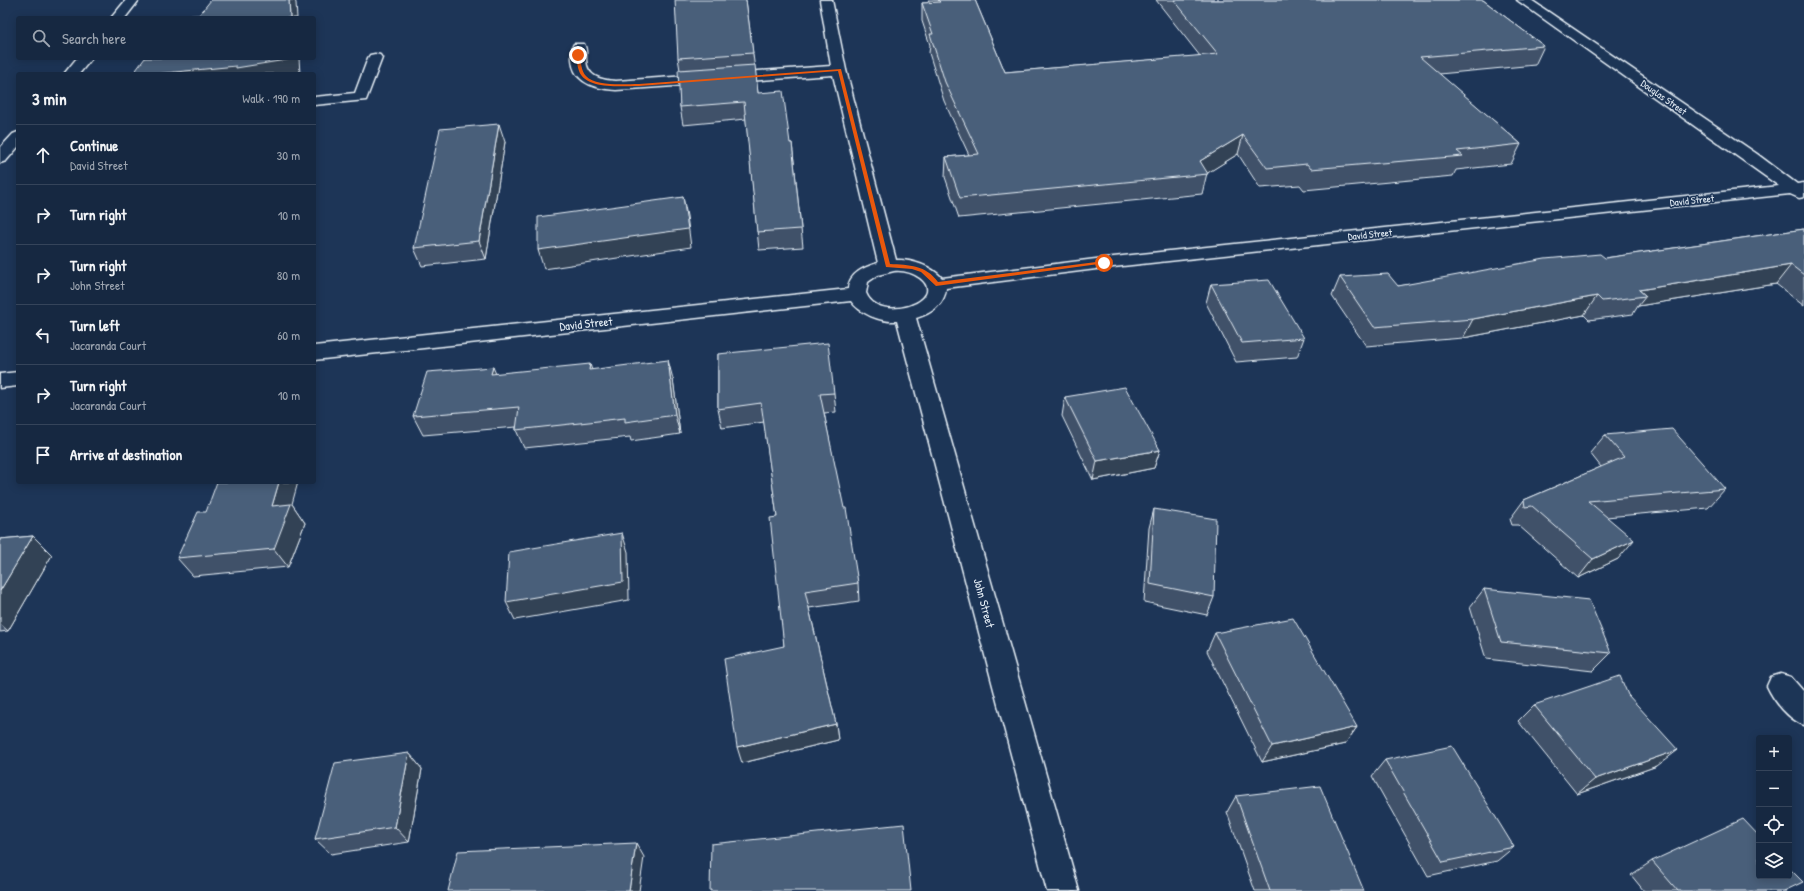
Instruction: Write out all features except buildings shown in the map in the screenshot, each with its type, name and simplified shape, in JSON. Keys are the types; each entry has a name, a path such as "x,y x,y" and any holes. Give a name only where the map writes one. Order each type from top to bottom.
{"street":[{"path":"120,16 133,0"},
{"path":"826,0 839,70 888,266"},
{"name":"Douglas Street","path":"1523,0 1800,191"},
{"path":"579,47 580,70 584,77 590,81 607,85 639,85 839,70"},
{"path":"316,101 361,97 375,58"},
{"path":"73,72 83,60"},
{"path":"0,158 16,139"},
{"name":"David Street","path":"936,284 1112,262 1800,191"},
{"path":"888,266 912,267 923,271 931,277 936,284 938,292 935,300 928,307 918,312 906,315 892,315 869,308 861,302 857,294 858,285 864,276 875,269 888,266"},
{"name":"David Street","path":"316,353 857,294"},
{"name":"John Street","path":"906,315 1063,891"},
{"path":"0,381 16,379"},
{"path":"1781,686 1804,712"}],"route":[{"path":"578,55 580,70 584,77 590,81 618,86 839,70 888,266 901,265 923,271 931,277 936,284 1104,263"}]}
